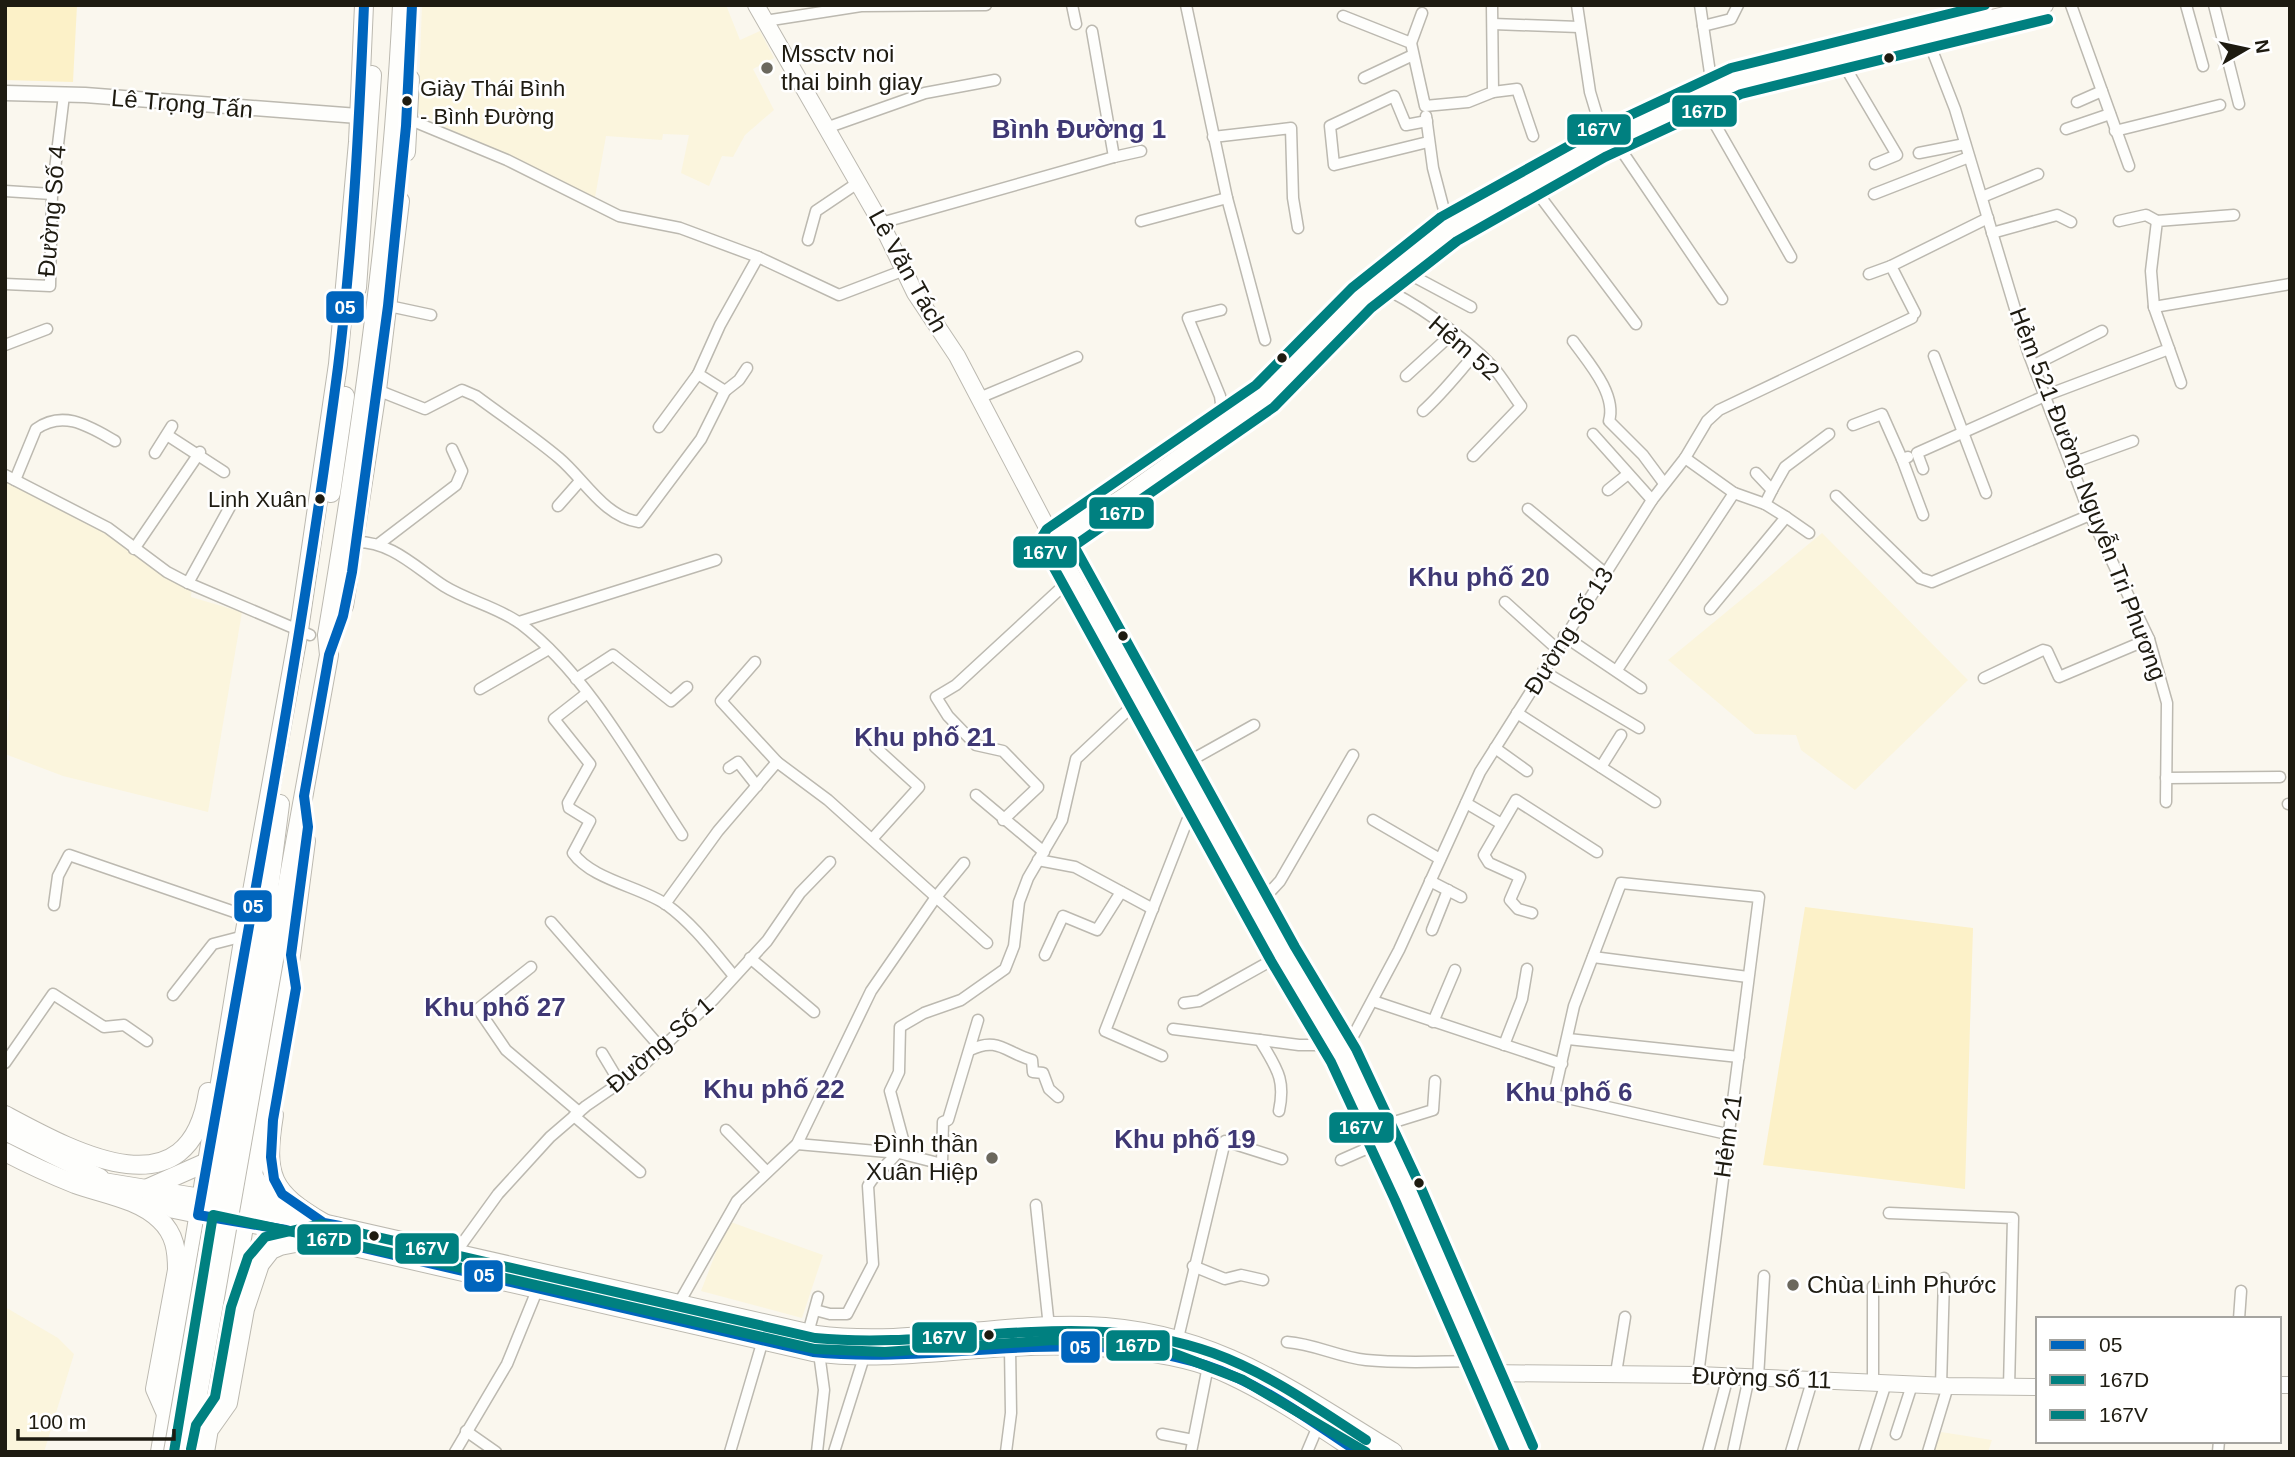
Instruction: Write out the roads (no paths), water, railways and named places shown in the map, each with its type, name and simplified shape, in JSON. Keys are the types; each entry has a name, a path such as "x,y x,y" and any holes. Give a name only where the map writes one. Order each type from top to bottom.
{"main road":[{"path":"364,5 364,116"},
{"path":"188,1452 304,633 349,369 364,116 375,5"},
{"path":"173,1452 265,919 304,796 329,655 327,635 402,118 402,5"},
{"path":"329,655 337,639 355,542 389,306 412,5"},
{"name":"Lê Văn Tách","path":"756,5 859,182 902,271 979,398 1073,578 1142,697 1283,954 1340,1050 1381,1134 1520,1452"},
{"path":"1055,541 1265,396 1377,285 1450,229 1609,140 1736,81 1925,32 2045,5"},
{"path":"364,116 402,118"},
{"path":"5,1115 70,1147 123,1166 155,1165 175,1155 192,1138 206,1104 227,974 243,942 265,919 267,815 284,716 304,633"},
{"path":"284,716 290,739"},
{"path":"209,1444 291,955 308,827 304,796"},
{"path":"267,815 280,802"},
{"path":"160,1452 195,1254 200,1206 243,942"},
{"path":"291,955 296,988 273,1120 271,1170 282,1194 322,1231"},
{"path":"5,1131 106,1182"},
{"path":"5,1143 82,1178 146,1189 174,1209 200,1206 288,1223 538,1288 819,1353 864,1357 914,1356 1010,1346 1086,1345 1136,1351 1208,1366 1229,1374 1358,1452"},
{"path":"5,1152 74,1183 144,1208 161,1220 172,1236 177,1254 177,1270 155,1389 166,1415"},
{"path":"146,1189 207,1162 253,1172 272,1205 288,1223"},
{"path":"146,1189 195,1254 239,1262 288,1223"},
{"path":"209,1444 229,1403 245,1309 260,1264 271,1250 322,1231 456,1252 808,1333 856,1340 1088,1326 1178,1338 1265,1373 1393,1452"},
{"name":"Đường số 11","path":"1483,1367 1912,1385 2036,1387"}],"street":[{"path":"765,21 825,8 986,5"},
{"path":"1072,5 1076,24"},
{"path":"1185,5 1227,198 1265,340"},
{"path":"1492,5 1493,92"},
{"path":"1577,5 1578,27 1590,92 1609,140 1722,299"},
{"path":"1700,5 1710,73 1700,98 1791,257"},
{"path":"1703,26 1731,19 1738,5"},
{"path":"2071,5 2129,166"},
{"path":"2186,5 2203,66"},
{"path":"2214,5 2239,104"},
{"path":"1422,13 1412,49 1426,106 1428,142 1450,229"},
{"path":"1343,16 1412,49"},
{"path":"1493,23 1578,27"},
{"path":"1092,31 1114,157"},
{"name":"Hẻm 521 Đường Nguyễn Tri Phương","path":"1925,32 1969,157 2034,365 2091,515 2149,639 2166,702 2166,802"},
{"path":"1364,78 1412,49"},
{"path":"1838,55 1897,155 1875,164"},
{"path":"826,128 925,93 995,80"},
{"path":"1426,106 1468,102 1493,92 1517,89 1533,136"},
{"path":"2077,102 2102,91"},
{"path":"1427,121 1406,125 1392,92 1330,126 1334,165 1428,142"},
{"name":"Lê Trọng Tấn","path":"5,93 364,116"},
{"name":"Đường Số 4","path":"5,284 50,286 52,194 64,95"},
{"path":"2115,131 2220,104"},
{"path":"2066,129 2110,114"},
{"path":"402,118 507,160 619,216 668,224 758,257 839,295 902,271"},
{"path":"1213,137 1291,128 1293,198 1298,228"},
{"path":"1919,153 1965,145"},
{"path":"881,223 1141,151"},
{"path":"1874,194 1969,157"},
{"path":"1982,197 2038,174"},
{"path":"808,240 816,212 859,182"},
{"path":"1530,183 1636,324"},
{"path":"5,191 52,194"},
{"path":"1141,221 1227,198"},
{"path":"1992,233 2057,215 2071,222"},
{"path":"2119,221 2146,215 2157,221 2234,215"},
{"path":"1869,274 1891,266 1988,218"},
{"path":"2157,221 2151,271 2154,307 2181,383"},
{"path":"659,428 698,374 720,325 758,257"},
{"name":"Đường Số 13","path":"1340,1050 1373,1000 1466,803 1495,748 1663,482 1685,458 1707,421 1719,410 1913,316 1891,266"},
{"path":"1398,268 1471,307"},
{"path":"2154,307 2290,284"},
{"name":"Hẻm 52","path":"1377,285 1406,298 1476,353 1492,367 1521,406 1473,456"},
{"path":"389,306 431,315"},
{"path":"1221,310 1188,318 1220,396 1224,426"},
{"path":"5,345 47,329"},
{"path":"2034,365 2102,331"},
{"path":"1406,376 1452,334"},
{"path":"1573,341 1598,377 1608,398 1612,411 1609,421 1643,455 1663,482"},
{"path":"1902,459 1963,435 2047,395 2169,349"},
{"path":"1423,411 1447,389 1451,380 1476,353"},
{"path":"1934,356 1986,493"},
{"path":"979,398 1077,357"},
{"path":"377,390 425,409 462,390 476,396 561,460 609,507 629,520 639,522 701,439 725,391 747,368"},
{"path":"698,374 725,391"},
{"path":"1853,425 1882,414 1923,515"},
{"path":"115,441 77,420 43,424 36,429 10,477 108,528 134,549 188,583 304,633"},
{"path":"155,453 170,430 224,472"},
{"path":"1593,434 1651,500"},
{"path":"1765,504 1785,467 1829,434"},
{"path":"2072,463 2133,442"},
{"path":"380,543 456,485 462,471 452,449"},
{"path":"134,549 199,453"},
{"path":"1917,453 1923,469"},
{"path":"1685,458 1734,493 1765,504 1809,533"},
{"path":"1756,473 1772,490"},
{"path":"1608,490 1628,474"},
{"path":"558,506 580,481"},
{"path":"1617,670 1734,493"},
{"path":"1836,496 1920,578 1932,582 2091,515"},
{"path":"188,583 232,503"},
{"path":"1528,509 1605,573"},
{"path":"1710,609 1786,517"},
{"path":"355,542 380,543 454,592 519,622 549,649 576,679 682,835"},
{"path":"519,622 716,560"},
{"path":"1003,820 1038,787 1035,781 1003,751 975,745 948,716 936,697 956,685 1073,578"},
{"path":"1504,602 1557,649"},
{"path":"1564,636 1641,688"},
{"path":"1984,678 2043,650 2047,651 2059,677 2149,639"},
{"path":"480,689 549,649"},
{"path":"576,679 614,655 671,701 687,687"},
{"path":"755,662 721,701 777,762 873,838 987,943"},
{"path":"1543,671 1639,727"},
{"path":"586,694 554,719 590,764 567,805 590,821 573,853 604,875 665,904 700,936 734,976"},
{"path":"815,1310 830,1314 847,1314 873,1264 868,1186 899,1153 904,1135 890,1091 899,1072 900,1027 924,1013 961,1000 1005,969 1014,946 1019,902 1062,820 1076,758 1142,697"},
{"path":"1517,713 1655,802"},
{"path":"1179,767 1254,725"},
{"path":"1601,767 1620,735"},
{"path":"873,838 919,787 875,747"},
{"path":"1495,748 1527,771"},
{"path":"1257,906 1280,881 1353,755"},
{"path":"729,768 738,762 757,786"},
{"path":"665,904 718,831 777,762"},
{"path":"2166,778 2280,777"},
{"path":"976,795 1041,856 1075,867 1153,909"},
{"path":"1532,914 1518,909 1510,901 1520,877 1489,863 1485,855 1500,823 1516,800 1597,852"},
{"path":"1466,803 1500,823"},
{"path":"1162,1056 1105,1031 1187,821 1200,805"},
{"path":"1373,820 1440,859"},
{"path":"54,905 58,876 69,855 265,919"},
{"name":"Đường Số 1","path":"456,1252 498,1194 576,1114 620,1083 661,1048 767,942 800,893 830,862"},
{"path":"679,1303 732,1208 797,1144 871,990 936,897 964,863"},
{"path":"1430,881 1461,897"},
{"name":"Hẻm 21","path":"1593,957 1621,883 1759,897 1698,1375"},
{"path":"1432,930 1447,890"},
{"path":"1045,955 1063,916 1097,930 1121,892"},
{"path":"551,922 661,1048"},
{"path":"173,995 213,944 243,942"},
{"path":"1184,1003 1199,1001 1283,954"},
{"path":"1727,1134 1554,1095 1574,1006 1593,957 1748,977"},
{"path":"750,958 814,1012"},
{"path":"531,967 478,1009 506,1050 640,1172"},
{"path":"1433,1022 1455,970"},
{"path":"1504,1045 1522,999 1527,970"},
{"path":"5,1063 53,994 104,1027 124,1025 147,1041"},
{"path":"1373,1000 1562,1064"},
{"path":"797,1144 899,1153 942,1164 943,1122 947,1120 978,1020"},
{"path":"1173,1029 1340,1050"},
{"path":"1568,1039 1739,1057"},
{"path":"1260,1040 1280,1076 1283,1089 1279,1111"},
{"path":"970,1050 984,1043 993,1043 1032,1060 1033,1072 1043,1073 1049,1089 1058,1097"},
{"path":"602,1053 620,1083"},
{"path":"1341,1160 1381,1134 1433,1110 1435,1081"},
{"path":"726,1130 767,1172"},
{"path":"1178,1338 1225,1140 1282,1159"},
{"path":"1036,1205 1049,1327"},
{"path":"1889,1213 2013,1218 2010,1388"},
{"path":"1193,1266 1225,1279 1241,1275 1263,1280"},
{"path":"1733,1452 1753,1377 1764,1276"},
{"path":"1928,1452 1944,1386 1944,1278"},
{"path":"1864,1452 1880,1383 1873,1286"},
{"path":"456,1452 506,1364 538,1288"},
{"path":"2239,1317 2241,1292"},
{"path":"808,1333 818,1297"},
{"path":"1616,1373 1625,1317"},
{"path":"730,1452 763,1340"},
{"path":"1287,1342 1308,1344 1335,1355 1369,1360 1483,1367"},
{"path":"1006,1452 1011,1413 1010,1346"},
{"path":"817,1452 824,1390 819,1353"},
{"path":"834,1452 864,1357"},
{"path":"1162,1434 1192,1446 1208,1366"},
{"path":"1708,1452 1728,1376"},
{"path":"1791,1452 1812,1381"},
{"path":"1896,1434 1912,1385"},
{"path":"1307,1452 1318,1426"},
{"path":"466,1431 496,1452"}],"place":[{"name":"Mssctv noi thai binh giay","path":"767,68"},
{"name":"Giày Thái Bình - Bình Đường","path":"407,101"},
{"name":"Linh Xuân","path":"320,499"},
{"name":"Đình thần Xuân Hiệp","path":"992,1158"},
{"name":"Chùa Linh Phước","path":"1793,1285"}],"district":[{"name":"Bình Đường 1","path":"1079,129"},
{"name":"Khu phố 20","path":"1479,577"},
{"name":"Khu phố 21","path":"925,737"},
{"name":"Khu phố 27","path":"495,1007"},
{"name":"Khu phố 22","path":"774,1089"},
{"name":"Khu phố 6","path":"1569,1092"},
{"name":"Khu phố 19","path":"1185,1139"}]}
